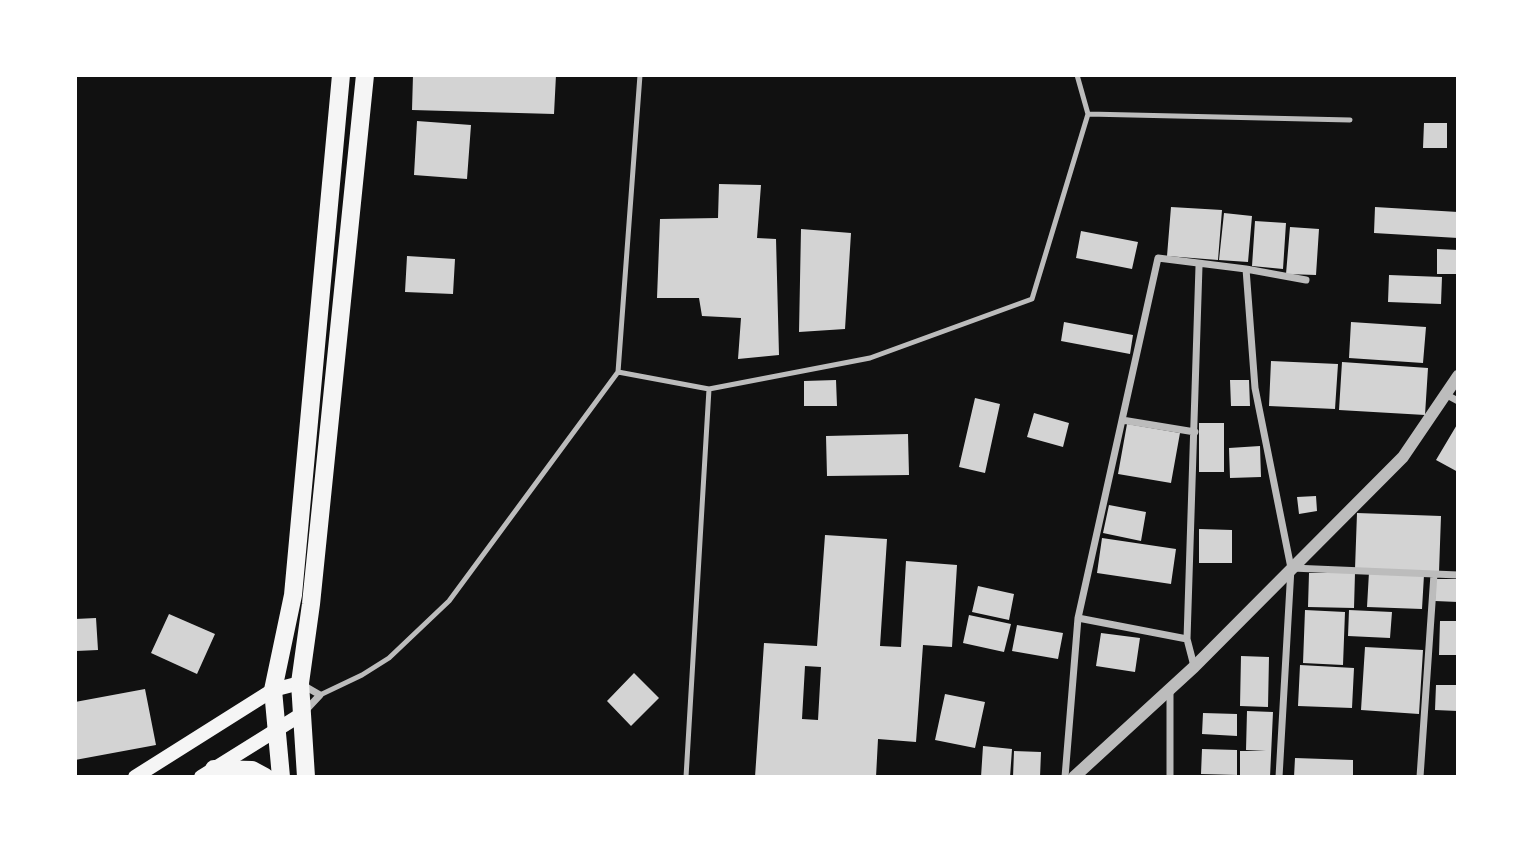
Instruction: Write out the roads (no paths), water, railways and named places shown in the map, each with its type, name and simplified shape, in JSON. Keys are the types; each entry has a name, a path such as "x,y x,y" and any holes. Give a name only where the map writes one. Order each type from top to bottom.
{"main road":[{"path":"281,777 273,690 293,595 341,75"},
{"path":"306,777 300,683 312,604 365,75"},
{"path":"135,777 273,690 300,683"},
{"path":"208,773 302,714"},
{"path":"208,773 252,770 265,777"}],"street":[{"path":"1065,777 1078,618 1158,258 1306,280"},
{"path":"1194,667 1187,639 1199,265"},
{"path":"1246,269 1255,388 1292,568 1279,777"},
{"path":"1074,777 1194,667 1403,457 1458,376"},
{"path":"1445,394 1458,401"},
{"path":"1122,420 1195,432"},
{"path":"1292,568 1458,575"},
{"path":"1420,777 1434,574"},
{"path":"1078,618 1187,639"},
{"path":"300,683 320,695 302,714"},
{"path":"1170,689 1170,777"}],"lane":[{"path":"320,695 362,676 388,658 449,601 618,372 640,75"},
{"path":"618,372 709,389 870,358 1032,299 1088,114 1077,75"},
{"path":"1088,114 1350,120"},
{"path":"686,777 709,389"}]}
